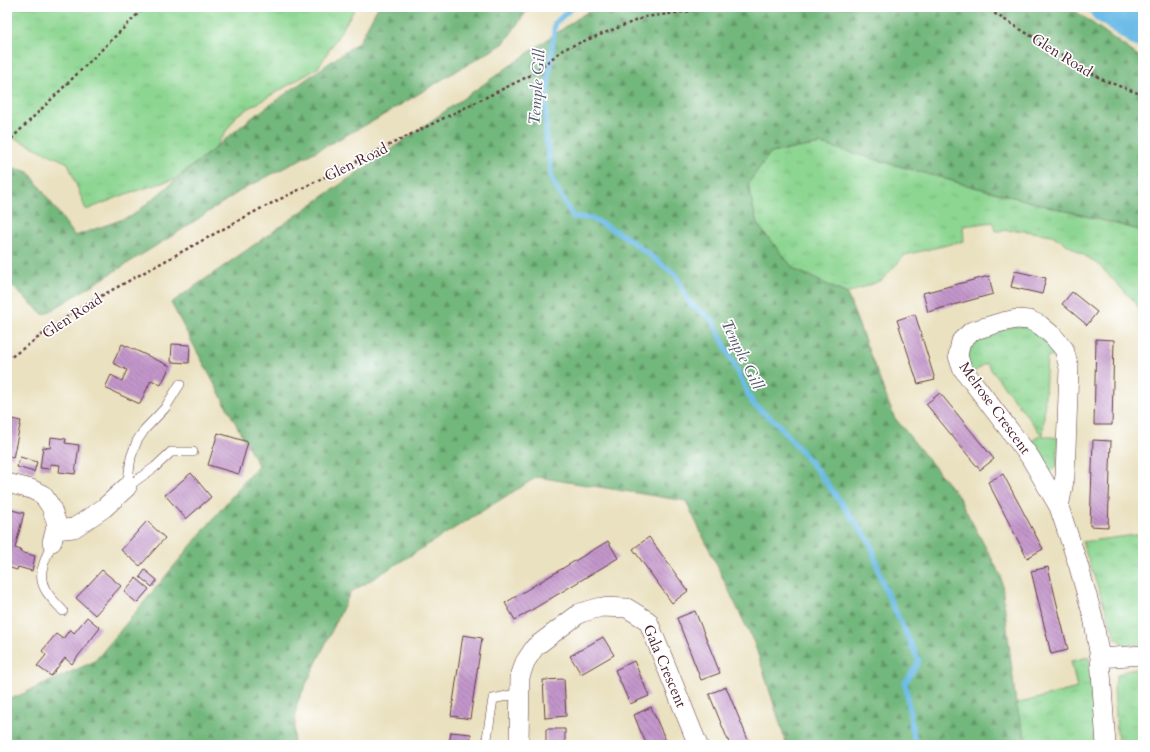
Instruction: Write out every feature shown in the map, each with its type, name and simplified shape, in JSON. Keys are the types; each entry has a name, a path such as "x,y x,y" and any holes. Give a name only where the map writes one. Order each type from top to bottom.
{"street":[{"name":"Melrose Crescent","path":"1059,507 1064,476 1069,368 1064,350 1053,336 1040,325 1029,320 1017,319 972,331 961,341 958,356 962,368 1030,458 1059,507 1078,564 1093,617 1100,658 1106,745"},
{"path":"7,483 31,489 43,495 52,507 57,524 54,536"},
{"path":"54,536 74,528 104,508 127,488"},
{"name":"Gala Crescent","path":"519,745 520,677 525,662 536,647 580,614 601,608 627,608 648,620 698,745"},
{"path":"1100,658 1143,655"}],"lane":[{"path":"127,488 131,458 137,441 145,429 165,408 180,384"},
{"path":"127,488 155,467 171,452 193,452"},
{"path":"54,536 41,572 41,580 45,590 63,611"},
{"path":"486,745 493,699 520,693"}],"path":[{"path":"7,143 145,7"},
{"name":"Glen Road","path":"7,360 81,307 245,218 531,75 564,49 645,17 723,7"},
{"name":"Glen Road","path":"984,7 1103,80 1143,95"}],"green space":[{"path":"7,7 356,7 318,68 237,115 215,148 175,179 126,194 86,210 68,163 14,138 7,145"},
{"path":"378,7 530,7 503,44 377,119 240,191 175,234 44,315 7,282 7,166 29,172 75,236 132,216 250,119 359,42"},
{"path":"594,7 1070,7 1138,56 1143,58 1143,231 967,185 821,144 770,153 748,184 757,224 794,269 847,294 894,417 958,496 1001,576 1016,704 1027,745 787,745 755,645 686,501 537,477 350,593 297,703 293,745 7,745 7,700 95,661 258,465 171,303"},
{"path":"821,144 967,185 1143,231 1143,315 1134,301 1098,264 1052,235 1018,230 995,231 993,222 963,226 964,241 905,255 882,280 847,294 794,269 757,224 748,184 770,153"},
{"path":"1014,326 1030,327 1063,357 1047,357 1043,436 1058,438 1057,466 1052,470 1046,471 1029,444 1041,434 986,363 973,373 965,361 972,339"},
{"path":"1143,534 1143,644 1126,645 1116,639 1082,542"},
{"path":"1089,657 1096,745 1027,745 1016,704 1077,688 1071,661"},
{"path":"1143,668 1143,745 1118,745 1114,688 1117,675 1130,669"}],"building":[{"path":"1015,271 1046,278 1042,294 1011,287"},
{"path":"989,276 993,294 928,312 923,293"},
{"path":"1072,292 1097,312 1087,325 1062,304"},
{"path":"915,314 935,380 918,384 897,320"},
{"path":"1096,339 1114,340 1112,425 1094,425"},
{"path":"122,344 170,366 161,385 151,380 140,404 105,388 111,375 122,381 127,370 113,363"},
{"path":"172,344 190,345 189,363 171,362"},
{"path":"940,393 994,459 980,470 926,404"},
{"path":"7,418 21,421 13,458 7,456"},
{"path":"218,433 248,442 239,474 208,465"},
{"path":"51,437 66,439 65,443 79,445 75,474 59,472 60,465 50,464 50,469 40,468 43,447 50,448"},
{"path":"1093,440 1111,441 1108,527 1090,526"},
{"path":"20,457 37,462 34,472 17,467"},
{"path":"191,473 211,497 186,519 165,495"},
{"path":"1003,474 1043,549 1027,558 988,482"},
{"path":"7,509 24,513 15,548 21,550 20,552 35,556 32,571 18,567 17,570 7,567"},
{"path":"147,521 165,538 140,566 121,550"},
{"path":"649,537 688,591 672,603 633,549"},
{"path":"608,541 618,558 515,620 505,603"},
{"path":"1048,567 1068,650 1051,654 1031,571"},
{"path":"102,570 121,586 95,615 76,598"},
{"path":"145,570 157,580 152,587 140,577"},
{"path":"136,578 149,589 137,603 124,592"},
{"path":"695,611 720,673 701,680 677,618"},
{"path":"87,617 100,628 72,664 65,658 51,676 37,666 46,655 42,651 56,634 63,639 70,629 74,633"},
{"path":"463,635 482,638 470,719 451,716"},
{"path":"603,637 614,655 581,674 570,656"},
{"path":"634,661 649,696 630,704 615,670"},
{"path":"564,679 566,716 545,718 543,680"},
{"path":"726,687 750,745 730,745 709,694"},
{"path":"651,707 668,745 647,745 640,730 634,715"},
{"path":"546,729 565,729 565,745 546,745"},
{"path":"451,732 471,734 470,745 449,745"}],"waterway":[{"name":"Temple Gill","path":"573,7 555,23 546,105 546,138 552,180 573,217 591,218 623,235 676,275 690,304 712,319 753,404 778,424 817,470 870,542 884,587 919,661 905,683 915,745"},
{"path":"1106,7 1143,32"}]}
